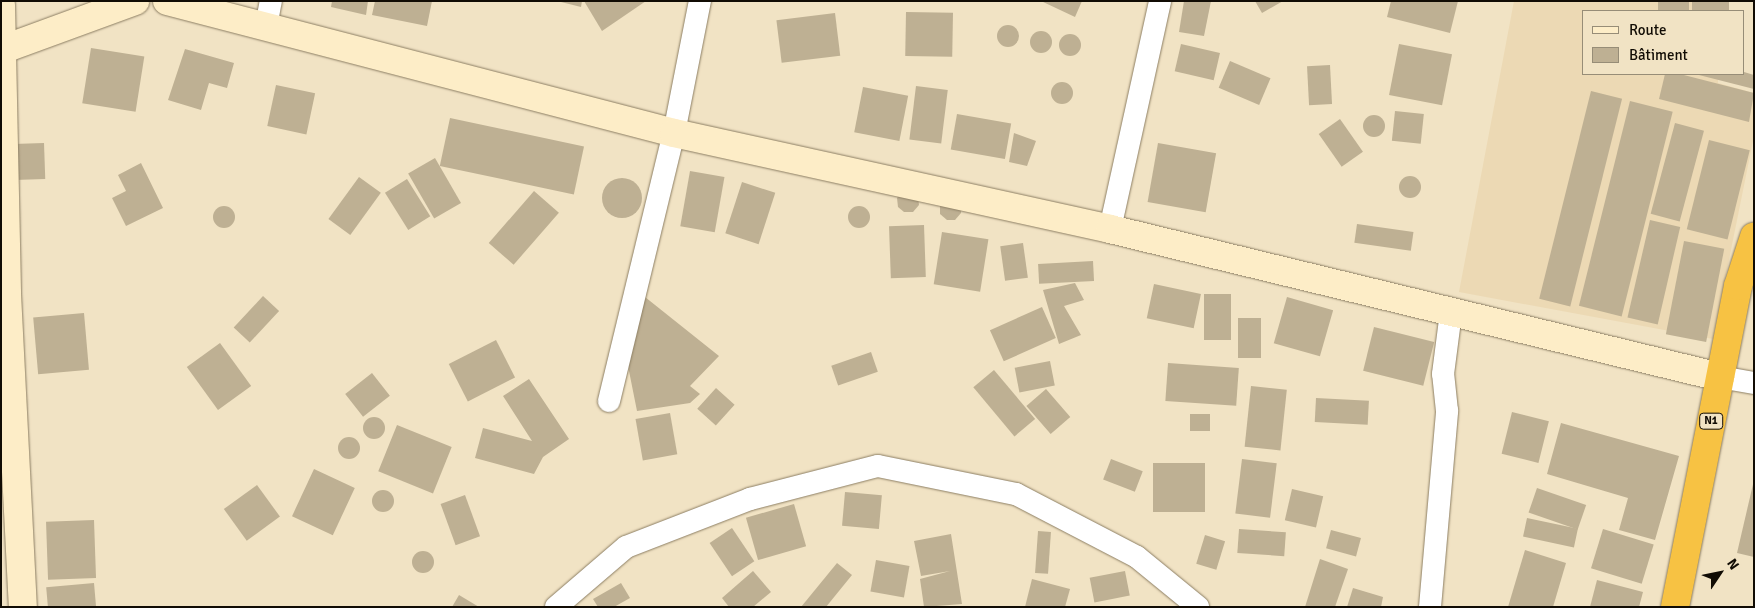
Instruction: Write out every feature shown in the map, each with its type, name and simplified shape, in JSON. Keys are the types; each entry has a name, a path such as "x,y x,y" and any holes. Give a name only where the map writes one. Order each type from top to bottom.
{"highway":[{"name":"N1","path":"1675,607 1738,286 1754,237"}],"street":[{"path":"2,50 135,1"},
{"path":"167,1 268,14 674,133 1110,229 1720,377 1754,383"},
{"path":"608,401 674,133 700,1"},
{"path":"1110,229 1160,1"},
{"path":"1,5 4,294 23,607"},
{"path":"1430,607 1447,411 1443,374 1451,312"},
{"path":"556,607 626,547 750,499 878,466 1016,494 1138,557 1198,607"}],"shaded area":[{"path":"1514,1 1715,1 1715,10 1582,10 1582,75 1718,75 1718,83 1754,93 1754,136 1713,339 1459,292"}],"building":[{"path":"332,1 368,1 366,15 331,7"},
{"path":"375,1 432,1 427,26 372,15"},
{"path":"557,1 582,1 581,7"},
{"path":"584,1 646,1 602,31"},
{"path":"1041,1 1082,1 1075,17"},
{"path":"1184,1 1211,1 1204,36 1179,32"},
{"path":"1255,1 1283,1 1262,13"},
{"path":"1391,1 1458,1 1450,33 1387,17"},
{"path":"1658,1 1689,1 1689,10 1658,10"},
{"path":"1692,1 1729,1 1729,10 1692,10"},
{"path":"906,12 953,13 952,57 905,56"},
{"path":"835,13 840,56 782,63 776,20"},
{"path":"1008,25 1016,28 1019,36 1016,44 1008,47 1000,44 997,36 1000,28"},
{"path":"1041,31 1049,34 1052,42 1049,50 1041,53 1033,50 1030,42 1033,34"},
{"path":"1070,34 1078,37 1081,45 1078,53 1070,56 1062,53 1059,45 1062,37"},
{"path":"1181,44 1220,53 1214,80 1175,71"},
{"path":"1399,44 1452,54 1442,105 1389,95"},
{"path":"91,48 144,56 136,112 82,103"},
{"path":"185,49 234,63 227,88 209,83 201,110 168,100"},
{"path":"1230,61 1271,78 1259,105 1219,88"},
{"path":"1330,65 1332,104 1309,105 1307,66"},
{"path":"1745,72 1754,75 1754,89 1699,75 1745,75"},
{"path":"1665,75 1684,75 1754,93 1749,122 1659,99"},
{"path":"1062,82 1070,85 1073,93 1070,101 1062,104 1054,101 1051,93 1054,85"},
{"path":"276,85 315,93 306,134 267,126"},
{"path":"916,86 948,90 941,143 909,140"},
{"path":"863,87 908,96 899,141 854,132"},
{"path":"1591,91 1622,99 1570,306 1539,299"},
{"path":"1630,101 1673,112 1622,316 1579,306"},
{"path":"1395,111 1424,114 1421,144 1392,141"},
{"path":"957,114 1011,124 1005,159 951,149"},
{"path":"1374,115 1382,118 1385,126 1382,134 1374,137 1366,134 1363,126 1366,118"},
{"path":"450,118 584,146 574,194 440,166"},
{"path":"1340,119 1363,152 1342,167 1319,134"},
{"path":"1675,123 1704,131 1680,222 1651,214"},
{"path":"1014,133 1036,141 1027,166 1009,162"},
{"path":"1709,140 1750,150 1727,239 1687,229"},
{"path":"44,143 45,179 14,180 13,144"},
{"path":"1158,143 1216,153 1206,212 1148,202"},
{"path":"435,158 461,203 434,219 408,174"},
{"path":"141,163 163,208 126,226 112,198 126,191 118,175"},
{"path":"690,171 724,177 715,232 680,226"},
{"path":"1410,176 1418,179 1421,187 1418,195 1410,198 1402,195 1399,187 1402,179"},
{"path":"359,177 381,193 350,235 328,219"},
{"path":"626,178 633,181 639,187 642,198 641,206 633,215 626,218 618,218 611,215 603,206 602,194 605,187 614,179"},
{"path":"407,179 430,216 408,230 385,193"},
{"path":"742,182 775,193 759,244 725,233"},
{"path":"534,191 559,213 514,265 489,243"},
{"path":"903,191 918,196 919,205 913,212 904,212 898,207 897,198"},
{"path":"961,204 961,213 955,220 947,220 940,214 940,205"},
{"path":"224,206 232,209 235,217 232,225 224,228 216,225 213,217 216,209"},
{"path":"859,206 867,209 870,217 867,225 859,228 851,225 848,217 851,209"},
{"path":"1650,220 1680,227 1658,324 1628,317"},
{"path":"1357,224 1413,232 1411,251 1354,243"},
{"path":"924,225 926,277 891,278 889,226"},
{"path":"942,232 988,239 980,292 934,284"},
{"path":"1684,241 1724,249 1706,342 1666,334"},
{"path":"1023,243 1028,278 1005,281 1000,246"},
{"path":"1093,261 1094,281 1039,284 1038,264"},
{"path":"1075,283 1084,300 1064,306 1081,335 1059,344 1043,290"},
{"path":"1154,284 1201,294 1194,328 1147,318"},
{"path":"1204,294 1231,294 1231,340 1204,340"},
{"path":"263,296 279,311 250,342 234,327"},
{"path":"645,297 719,356 690,386 700,394 690,403 637,411 627,361"},
{"path":"1287,297 1333,310 1320,356 1274,343"},
{"path":"1042,307 1056,338 1004,361 990,330"},
{"path":"84,313 89,370 38,374 33,317"},
{"path":"1238,318 1261,318 1261,358 1238,358"},
{"path":"1374,327 1434,342 1423,386 1363,371"},
{"path":"496,340 515,377 468,401 449,364"},
{"path":"220,343 251,386 218,410 187,367"},
{"path":"871,352 878,372 838,386 831,366"},
{"path":"1050,361 1055,386 1019,392 1015,368"},
{"path":"1168,363 1239,368 1236,406 1165,401"},
{"path":"994,370 1035,419 1014,436 973,387"},
{"path":"372,373 390,396 363,417 345,394"},
{"path":"529,379 569,439 543,457 534,474 475,458 483,428 532,441 503,396"},
{"path":"1251,386 1287,390 1280,450 1245,447"},
{"path":"716,388 735,405 716,426 697,409"},
{"path":"1046,389 1070,417 1051,434 1026,406"},
{"path":"1316,398 1369,401 1368,425 1315,422"},
{"path":"1512,412 1549,421 1538,463 1502,454"},
{"path":"670,413 677,454 643,460 636,419"},
{"path":"1190,414 1210,414 1210,431 1190,431"},
{"path":"374,417 382,420 385,428 382,436 374,439 366,436 363,428 366,420"},
{"path":"1561,423 1679,456 1655,540 1619,530 1628,498 1547,474"},
{"path":"397,425 452,447 433,493 378,471"},
{"path":"349,437 357,440 360,448 357,456 349,459 341,456 338,448 341,440"},
{"path":"1111,459 1143,471 1135,492 1103,480"},
{"path":"1242,459 1277,463 1270,518 1235,514"},
{"path":"1153,463 1205,463 1205,512 1153,512"},
{"path":"314,469 355,488 333,535 292,516"},
{"path":"1754,480 1754,557 1737,553"},
{"path":"257,485 280,517 247,541 224,509"},
{"path":"1537,488 1586,505 1578,530 1529,513"},
{"path":"1292,489 1323,496 1316,527 1285,520"},
{"path":"383,490 391,493 394,501 391,509 383,512 375,509 372,501 375,493"},
{"path":"845,492 882,495 879,529 842,526"},
{"path":"465,495 480,536 456,545 441,504"},
{"path":"794,504 806,546 758,560 746,518"},
{"path":"1527,518 1578,529 1574,547 1523,537"},
{"path":"94,520 96,578 48,580 46,522"},
{"path":"732,528 754,561 732,576 710,543"},
{"path":"1239,529 1286,532 1284,556 1237,553"},
{"path":"1603,529 1654,544 1642,584 1591,568"},
{"path":"1331,530 1361,538 1356,556 1326,548"},
{"path":"1038,531 1051,532 1048,574 1035,573"},
{"path":"951,534 962,604 924,607 920,579 950,571 921,576 914,541"},
{"path":"1205,535 1225,541 1216,570 1196,564"},
{"path":"1525,550 1566,563 1553,607 1508,607"},
{"path":"423,551 431,554 434,562 431,570 423,573 415,570 412,562 415,554"},
{"path":"1320,559 1348,569 1335,607 1305,607"},
{"path":"876,560 909,566 904,597 870,592"},
{"path":"837,563 852,575 826,607 801,607"},
{"path":"753,571 771,592 753,607 729,607 722,598"},
{"path":"1125,571 1130,596 1094,602 1090,578"},
{"path":"1032,579 1070,589 1065,607 1025,607"},
{"path":"1597,580 1643,592 1639,607 1590,607"},
{"path":"94,583 96,607 48,607 46,587"},
{"path":"621,583 630,598 614,607 598,607 593,599"},
{"path":"1353,588 1383,597 1381,607 1347,607"},
{"path":"459,595 479,607 452,607"}]}
